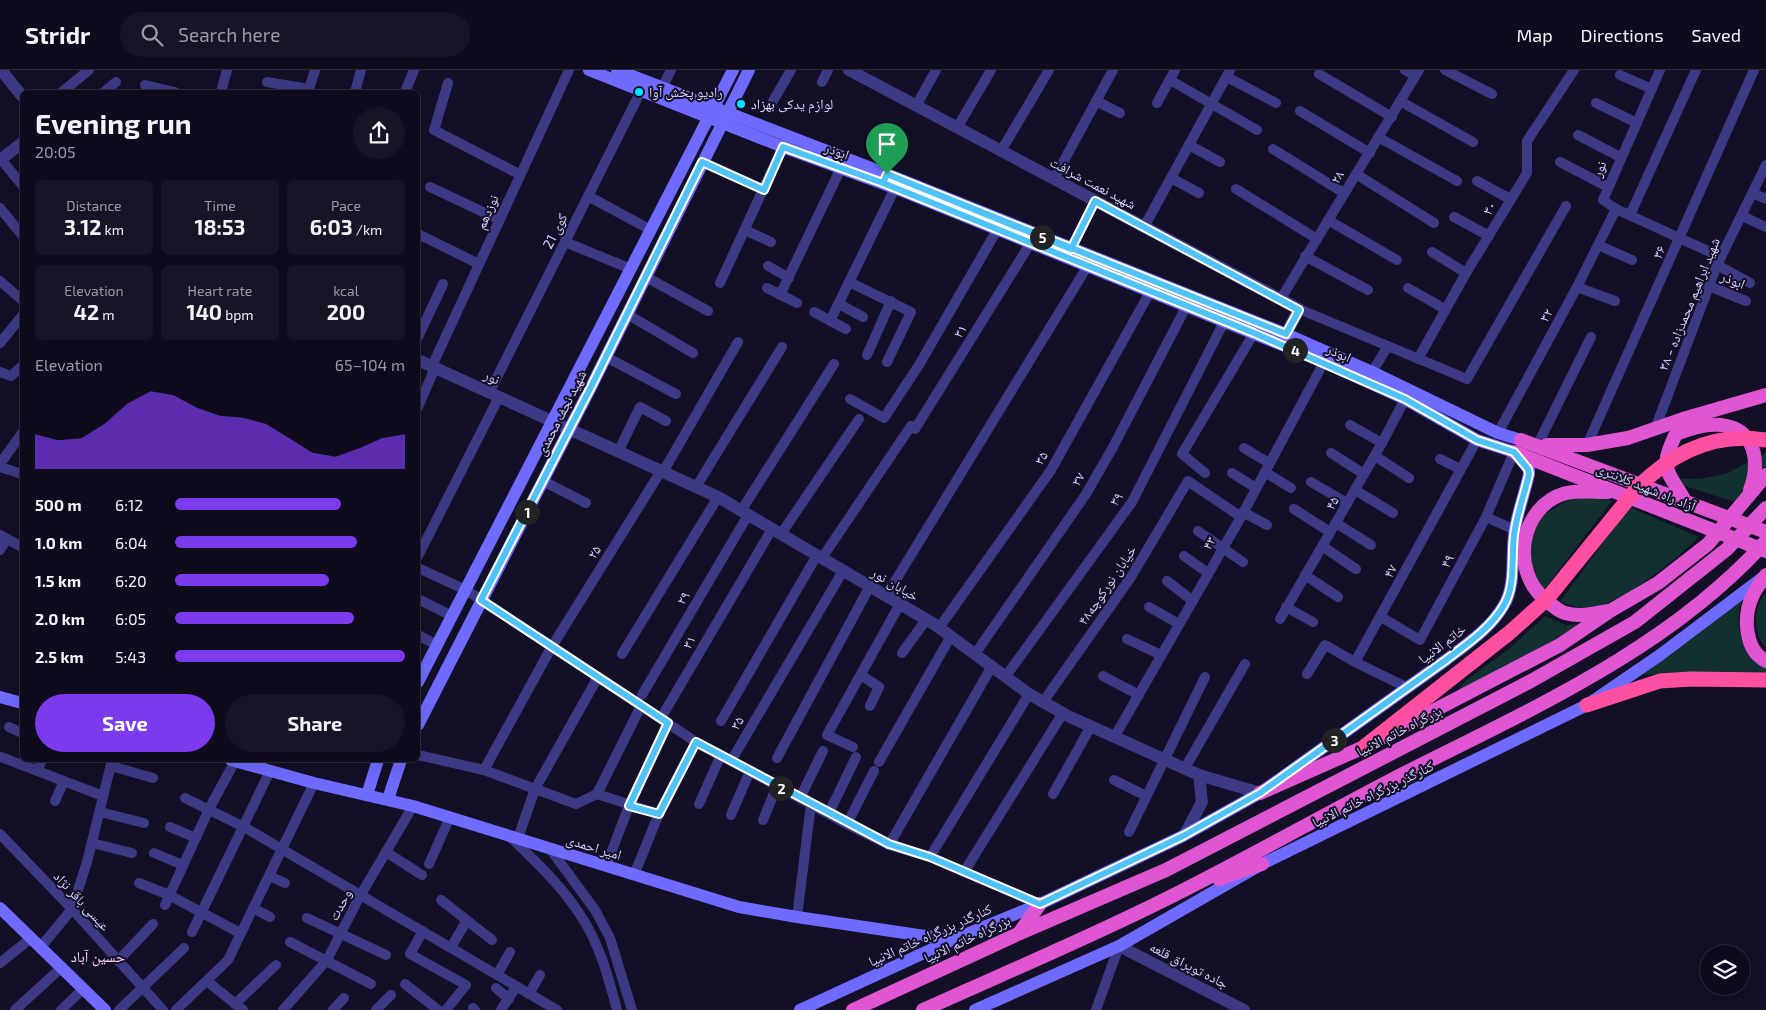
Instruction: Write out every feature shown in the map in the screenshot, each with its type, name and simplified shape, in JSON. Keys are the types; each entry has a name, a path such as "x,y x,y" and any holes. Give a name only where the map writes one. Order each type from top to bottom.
{"highway":[{"path":"1537,446 1587,445 1628,438 1763,398"},
{"path":"1684,499 1667,472 1665,456 1676,434 1711,424 1732,428 1750,440 1766,440"},
{"path":"1364,747 1509,634 1546,600 1638,486 1656,469 1678,454 1703,445 1729,439 1752,438 1766,440"},
{"path":"1746,499 1755,477 1756,460 1750,440"},
{"name":"آزاد راه شهید کلانتری","path":"1518,446 1537,446 1684,499 1766,532"},
{"name":"آزاد راه شهید کلانتری","path":"1518,446 1644,504 1766,551"},
{"path":"1260,793 1364,747 1560,645 1610,611 1658,583 1708,544 1766,475"},
{"path":"1610,611 1582,615 1564,613 1555,608 1536,592 1527,576 1524,555 1527,530 1539,510 1552,500 1567,493 1617,492"},
{"name":"بزرگراه خاتم الانبیا","path":"852,1010 1020,932 1166,870 1531,680 1635,622 1726,549 1766,508"},
{"path":"923,1010 1178,893 1538,705 1643,645 1746,564 1766,541"},
{"path":"1766,575 1752,595 1746,626 1750,644 1766,661"},
{"path":"1587,705 1660,682 1691,679 1766,680"},
{"path":"1178,893 1262,864"},
{"path":"1020,932 1040,904"}],"main road":[{"path":"589,70 620,73 643,86 711,112"},
{"name":"شهید نجف محمدی","path":"420,675 553,423 733,70"},
{"name":"شهید نجف محمدی","path":"420,720 628,314 724,117 749,70"},
{"name":"ابوذر","path":"711,112 1071,249 1286,334 1372,372 1498,433 1518,446"},
{"name":"ابوذر","path":"786,142 841,168 885,178 895,188 1324,362 1405,399 1477,440 1518,446"},
{"path":"630,269 646,277"},
{"name":"خاتم الانبیا","path":"1260,793 1475,638 1497,616 1505,603 1510,584 1514,530 1529,474 1518,446"},
{"name":"کنارگذر بزرگراه خاتم الانبیا","path":"975,1010 1119,946 1262,864 1587,705 1660,655 1766,575"},
{"path":"0,697 20,702"},
{"name":"امیر احمدی","path":"237,762 314,783 413,806 739,907 797,918 952,940"},
{"path":"367,795 377,762"},
{"path":"388,799 400,762"},
{"name":"کنارگذر بزرگراه خاتم الانبیا","path":"800,1010 952,940 1040,904 1185,834 1260,793"},
{"path":"0,908 30,939 106,1010"}],"street":[{"path":"64,90 89,70"},
{"path":"222,90 227,70"},
{"path":"308,90 315,70"},
{"path":"356,90 362,70"},
{"path":"406,90 414,70"},
{"name":"نوزدهم","path":"420,401 498,219 569,70"},
{"path":"660,93 671,70"},
{"path":"773,101 791,70"},
{"path":"822,82 828,70"},
{"name":"شهید نعمت شرافت","path":"851,70 1299,310"},
{"path":"916,106 936,70"},
{"path":"957,128 991,70"},
{"path":"1001,151 1049,70"},
{"path":"1054,179 1113,70"},
{"path":"1157,103 1175,70"},
{"path":"1405,70 1417,73"},
{"path":"1445,70 1492,94"},
{"name":"۳۰","path":"1418,359 1466,273 1527,173 1526,141 1574,70"},
{"name":"نور","path":"1616,209 1603,200 1620,157 1660,70"},
{"path":"1630,215 1696,70"},
{"name":"۳۶","path":"1587,445 1754,70"},
{"path":"5,71 20,93"},
{"path":"1144,227 1228,73 1276,103"},
{"name":"۲۸","path":"1280,300 1417,73"},
{"path":"1319,74 1392,117"},
{"path":"1620,75 1652,89"},
{"path":"1170,80 1257,130"},
{"path":"106,90 116,82"},
{"path":"267,82 303,90"},
{"path":"448,83 434,130 519,174"},
{"path":"145,85 166,90"},
{"name":"کوی 21","path":"420,552 565,242 643,86"},
{"path":"1400,100 1473,142"},
{"path":"1096,101 1120,113"},
{"path":"1596,103 1637,123"},
{"path":"1300,111 1370,153"},
{"path":"1578,135 1620,157"},
{"path":"1378,137 1457,181"},
{"path":"720,283 786,142"},
{"path":"20,144 0,159 20,183"},
{"path":"1189,145 1220,162"},
{"path":"1273,149 1344,193"},
{"path":"702,162 764,190"},
{"path":"1560,162 1608,187"},
{"name":"شهید ابراهیم محمدزاده - ۳۸","path":"1655,429 1719,261 1766,165"},
{"path":"780,294 841,168"},
{"path":"1356,174 1434,223"},
{"path":"1171,178 1199,193"},
{"path":"1477,181 1510,199"},
{"path":"430,187 498,219"},
{"path":"830,321 840,304 895,188"},
{"path":"1236,189 1317,239"},
{"path":"1753,193 1766,199"},
{"path":"588,196 651,230"},
{"path":"1071,249 1095,201"},
{"path":"1286,334 1299,310 1467,379 1566,206"},
{"path":"0,208 20,233"},
{"path":"1616,209 1680,238 1719,261 1750,283"},
{"name":"۳۲","path":"1498,433 1577,287 1616,209"},
{"path":"1454,216 1489,236"},
{"path":"1742,216 1766,227"},
{"path":"1328,220 1397,260"},
{"path":"745,230 771,242"},
{"path":"850,399 884,418 919,365 997,230"},
{"path":"420,235 479,264"},
{"path":"565,242 630,269"},
{"name":"۳۱","path":"819,557 911,426 915,429 1030,244"},
{"path":"1598,245 1632,260"},
{"path":"1432,252 1466,273"},
{"path":"1305,256 1368,290"},
{"path":"768,266 789,278"},
{"path":"886,596 1087,267"},
{"path":"646,277 708,311"},
{"path":"0,281 20,298"},
{"path":"849,282 911,312 887,362"},
{"path":"420,332 443,284"},
{"name":"ابوذر","path":"1709,286 1746,301"},
{"path":"1577,287 1614,301"},
{"path":"767,288 797,303"},
{"path":"1408,288 1445,309"},
{"name":"۳۵","path":"939,628 1051,470 1150,292"},
{"path":"868,355 891,301"},
{"path":"840,304 863,317"},
{"name":"۳۷","path":"975,654 1086,494 1113,448 1186,307"},
{"path":"814,312 846,329"},
{"path":"628,314 693,353"},
{"path":"0,343 20,318"},
{"name":"۳۹","path":"1006,676 1132,502 1224,322"},
{"path":"1205,473 1182,454 1254,333"},
{"path":"1537,446 1591,337"},
{"path":"662,472 738,342"},
{"path":"1372,372 1388,346"},
{"path":"696,487 782,347"},
{"path":"606,357 676,394"},
{"name":"نور","path":"420,361 569,430"},
{"name":"۴۳","path":"1115,736 1242,514 1324,362"},
{"path":"744,513 834,364"},
{"path":"0,372 11,376 20,368"},
{"name":"۴۵","path":"1280,619 1375,456 1405,399"},
{"path":"618,452 640,407 666,421"},
{"name":"۳۱","path":"606,866 664,721 776,532 859,419"},
{"path":"1350,426 1382,443"},
{"name":"خیابان نور","path":"569,430 718,497 939,628 1029,694 1063,713 1198,775 1260,793"},
{"path":"20,435 0,466 20,473"},
{"name":"۴۷","path":"1355,662 1477,440"},
{"name":"۴۹","path":"1381,617 1420,640 1486,516 1518,446"},
{"path":"1244,448 1291,488"},
{"path":"1331,453 1364,474"},
{"path":"1375,456 1410,478"},
{"path":"1440,459 1460,470"},
{"name":"۲۵","path":"484,770 551,648 662,472"},
{"path":"1232,472 1256,488"},
{"path":"543,481 586,503"},
{"name":"خیابان نورکوچه۴۸","path":"1043,702 1131,577 1188,481 1242,514"},
{"path":"1311,482 1347,503"},
{"path":"1355,490 1393,513"},
{"path":"622,654 718,497"},
{"path":"1294,509 1330,532"},
{"name":"۲۹","path":"597,794 641,700 744,513"},
{"path":"1242,514 1267,525"},
{"path":"1486,516 1514,530"},
{"path":"1336,523 1371,545"},
{"path":"1198,531 1243,562"},
{"path":"0,550 4,537 20,546"},
{"path":"1322,546 1356,569"},
{"path":"1184,556 1208,573"},
{"path":"721,721 819,557"},
{"path":"420,569 466,590 551,648 598,677 641,700 664,721 696,742 847,824 889,844 930,857 1040,904"},
{"name":"۳۵","path":"731,760 843,571"},
{"path":"1305,575 1338,597"},
{"path":"1167,581 1192,601"},
{"path":"777,758 870,586"},
{"path":"420,600 452,616"},
{"path":"829,814 855,752 827,736 900,604"},
{"path":"1149,607 1179,624"},
{"path":"1286,607 1313,622"},
{"path":"902,653 926,620"},
{"path":"420,636 437,646"},
{"path":"847,824 877,766 951,636"},
{"path":"1127,639 1161,655"},
{"path":"1307,674 1325,644 1355,662 1408,688"},
{"path":"1185,768 1245,664"},
{"path":"889,844 992,666"},
{"path":"861,675 879,687 870,706"},
{"path":"1103,676 1139,695"},
{"path":"598,677 535,789 513,836 579,912 598,948 617,1010"},
{"path":"1128,832 1162,759 1204,677"},
{"path":"930,857 1029,694"},
{"path":"964,872 1063,713"},
{"path":"1053,794 1091,726"},
{"path":"9,727 20,732"},
{"path":"634,875 659,814 696,742"},
{"path":"800,798 823,751"},
{"path":"420,755 484,770 576,804 597,794 629,806 659,814"},
{"path":"699,804 721,755"},
{"path":"1,757 103,796"},
{"path":"37,771 41,762"},
{"path":"167,900 232,762"},
{"path":"40,948 72,909 92,843 111,763 153,778"},
{"path":"192,932 270,771"},
{"path":"731,815 750,771"},
{"path":"1185,834 1202,802 1198,775"},
{"path":"1114,780 1146,796"},
{"path":"55,801 64,782"},
{"path":"176,1010 208,982 228,960 314,783"},
{"path":"763,820 777,786"},
{"path":"185,798 244,827 557,1010"},
{"path":"797,918 811,804"},
{"name":"وحدت","path":"283,1010 328,960 360,896 413,806"},
{"path":"100,812 144,823"},
{"path":"429,864 450,817"},
{"path":"170,827 196,838"},
{"name":"عیسی باقر نژاد","path":"0,834 72,909 163,1010"},
{"path":"92,843 132,853"},
{"path":"551,850 595,910 610,938 632,1010"},
{"path":"386,852 422,875"},
{"path":"154,853 183,865"},
{"path":"269,876 285,883"},
{"path":"140,883 167,900 201,913 240,933"},
{"path":"441,900 466,922 492,940"},
{"path":"253,908 270,917"},
{"path":"307,918 386,956"},
{"path":"451,948 466,922"},
{"path":"118,961 153,924"},
{"path":"423,931 410,954 466,985 446,1010"},
{"path":"0,963 30,939"},
{"path":"290,942 328,960 371,984"},
{"path":"1096,1010 1119,946"},
{"name":"جاده توپراق قلعه","path":"1119,946 1239,1009"},
{"path":"119,1010 143,990 184,948"},
{"path":"496,976 510,952"},
{"path":"208,982 239,1007 276,965"},
{"path":"15,1010 61,968"},
{"path":"529,994 540,975"},
{"path":"405,984 438,1010"},
{"path":"501,1010 516,987"},
{"path":"496,988 509,999"},
{"path":"61,1010 83,989"},
{"path":"376,1010 391,995"},
{"path":"332,1010 344,998"}],"green space":[{"path":"1766,453 1766,465 1735,502 1659,478 1699,479 1725,474"},
{"path":"1572,497 1600,497 1612,501 1542,592 1529,567 1529,541 1535,527 1545,514"},
{"path":"1629,507 1699,537 1648,580 1616,599 1590,608 1560,602"},
{"path":"1766,592 1766,648 1758,635 1756,620 1759,605"},
{"path":"1743,598 1739,618 1741,638 1751,655 1766,668 1766,676 1642,675"},
{"path":"1545,616 1566,625 1583,624 1458,692 1464,682 1510,648"}],"place":[{"name":"رادیو پخش آوا","path":"639,92"},
{"name":"لوازم یدکی بهزاد","path":"741,104"}],"district":[{"name":"حسین آباد","path":"98,957"}],"route":[{"path":"887,174 883,183 783,147 764,190 702,162 591,387 481,600 551,648 668,723 629,806 659,814 696,742 847,824 889,844 930,857 1040,904 1183,836 1260,793 1446,660 1475,638 1497,616 1505,603 1510,584 1514,530 1529,474 1528,469 1514,452 1477,440 1405,399 1324,362 883,183 887,174 1071,249 1095,201 1299,310 1286,334 1071,249 948,199 887,174"}]}
